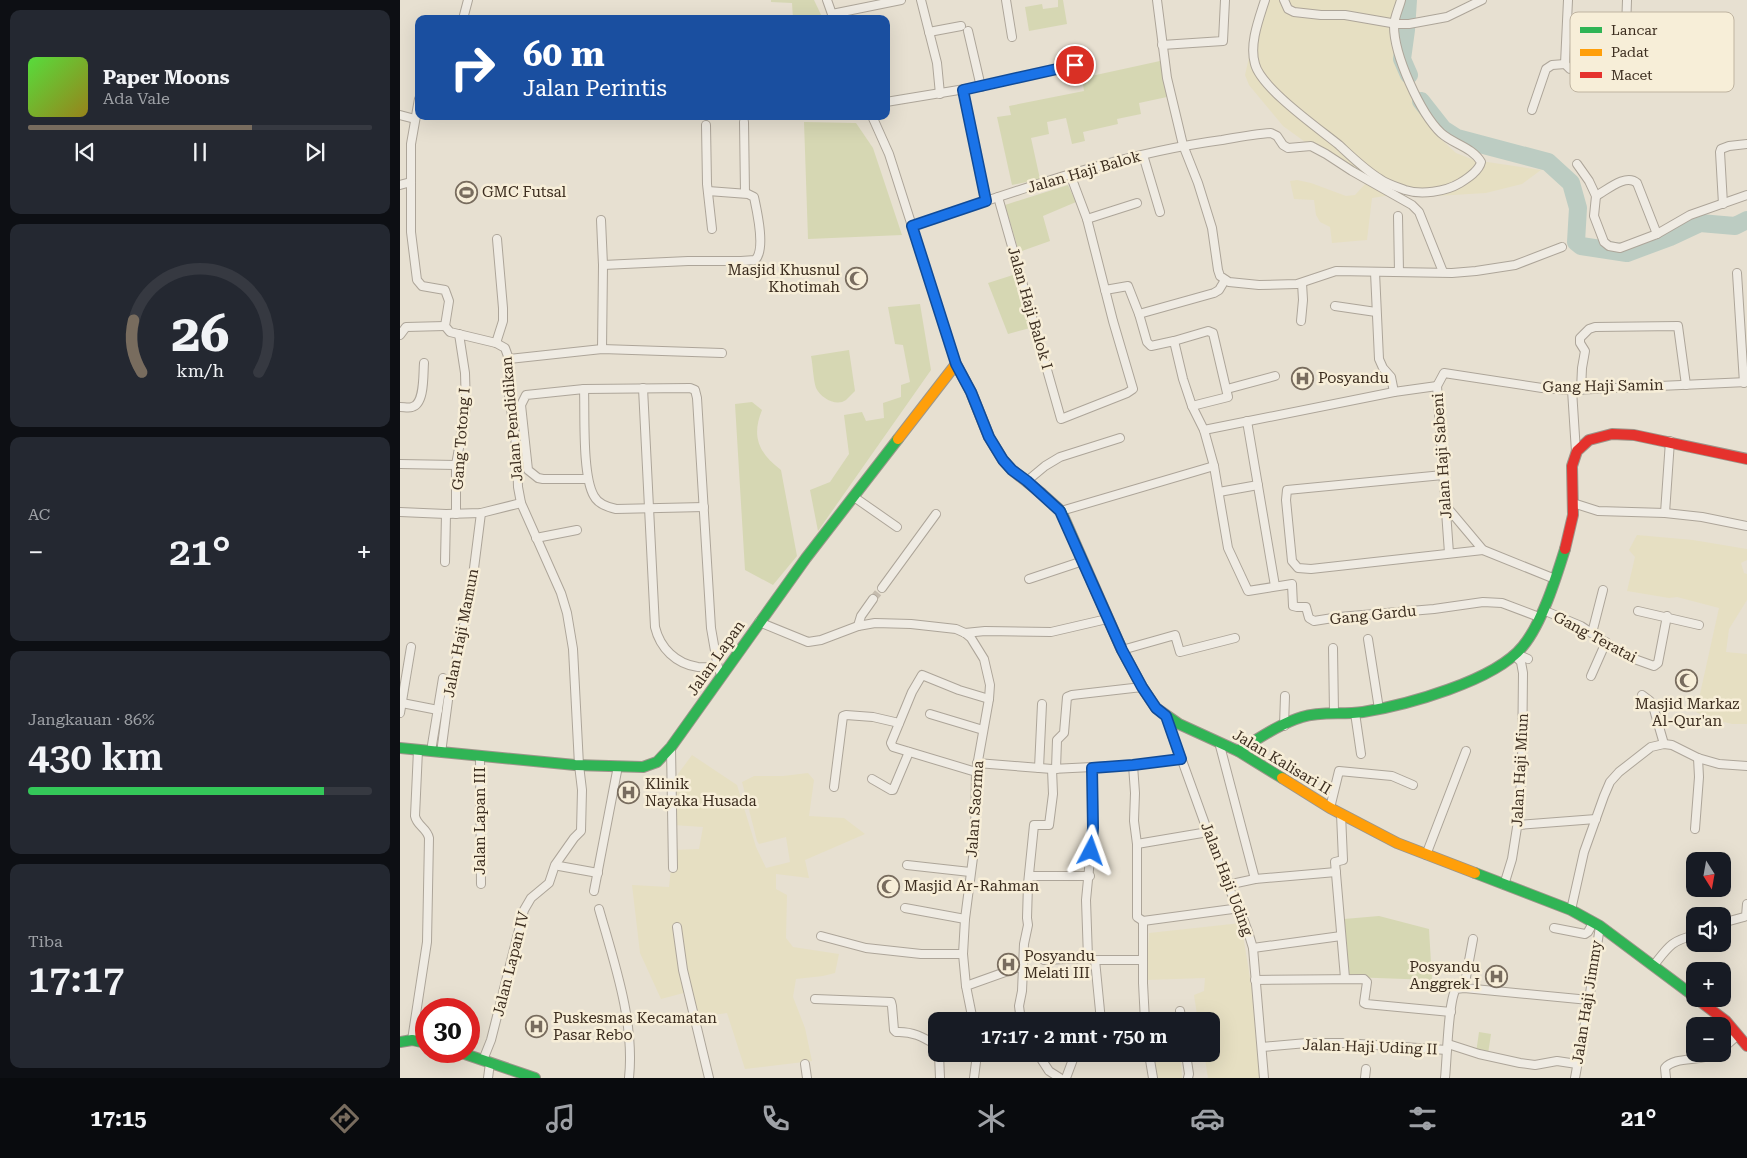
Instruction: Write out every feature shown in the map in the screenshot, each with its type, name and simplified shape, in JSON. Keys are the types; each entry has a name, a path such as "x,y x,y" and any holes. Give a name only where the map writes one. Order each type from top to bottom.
{"street":[{"path":"464,15 468,0"},
{"path":"827,0 833,15"},
{"path":"837,15 901,0"},
{"path":"922,0 937,63 940,94"},
{"path":"1006,0 1012,37"},
{"path":"1157,0 1167,78 1183,145 1198,183 1212,228 1218,270 1225,280 1235,283 1259,285 1302,283 1336,271 1476,271 1515,265 1562,247"},
{"path":"1162,45 1224,40 1225,0"},
{"path":"1265,0 1254,47 1254,61 1261,77 1278,94 1381,180 1418,192 1452,187 1470,176 1480,167 1481,162 1473,152 1442,134 1423,109 1399,52 1396,24 1401,0"},
{"path":"1284,0 1288,9 1294,12 1345,15 1396,24 1410,24 1447,17 1482,0"},
{"path":"1568,0 1565,64 1570,69"},
{"path":"929,32 961,26"},
{"path":"968,31 981,86"},
{"path":"1532,110 1546,69 1552,65 1565,64"},
{"path":"890,101 963,90 1075,65"},
{"path":"963,90 986,201"},
{"path":"400,116 415,119 411,144 411,232 417,280 422,286 445,290 449,301 445,326 406,327 400,335"},
{"path":"874,120 889,154 956,364"},
{"path":"744,122 745,194"},
{"path":"706,125 708,191 712,229"},
{"name":"Jalan Haji Balok","path":"912,226 1070,174 1143,154 1183,145 1271,133 1276,136 1282,145 1288,148 1311,146 1412,205 1422,219 1443,272"},
{"path":"1723,204 1721,149 1747,144"},
{"path":"1143,154 1160,212"},
{"path":"1577,164 1596,196 1594,216 1604,242 1609,246 1620,248 1658,234 1690,215 1747,195"},
{"path":"1070,174 1087,219 1104,290 1128,286 1149,345 1174,341 1208,330 1212,331 1228,398 1192,406"},
{"path":"1596,196 1626,180 1634,180 1637,183 1658,234"},
{"path":"400,186 411,182"},
{"path":"603,265 754,260 759,254 758,216 754,197 745,194 708,191"},
{"name":"Jalan Haji Balok I","path":"998,197 1061,419 1133,389 1104,290"},
{"path":"1087,219 1137,203"},
{"path":"1398,216 1400,272"},
{"path":"601,220 603,265 602,349"},
{"path":"496,343 503,321 497,240"},
{"path":"1375,272 1379,359 1383,368 1391,377 1394,392"},
{"path":"1737,273 1746,382"},
{"path":"1139,314 1214,293 1219,290 1225,280"},
{"path":"1301,321 1302,283"},
{"path":"1334,306 1376,312"},
{"path":"1238,751 1298,718 1310,715 1379,709 1440,692 1477,676 1519,651 1541,614 1555,579 1572,523 1572,472 1576,452 1576,390 1585,351 1580,343 1580,338 1589,329 1677,325 1686,385"},
{"name":"Jalan Pendidikan","path":"445,326 450,332 496,343 505,348 509,359 508,387 517,452 520,503 561,593 567,613 573,649 579,765"},
{"name":"Gang Totong I","path":"456,514 456,465 466,408 465,373 459,334"},
{"path":"1174,341 1183,380 1192,406 1204,430 1219,492 1258,485"},
{"path":"509,359 602,349 722,353"},
{"path":"400,407 412,407 420,401 424,363"},
{"name":"Jalan Kalisari II","path":"956,364 971,392 996,450 1012,470 1060,511 1122,650 1156,708 1166,716 1238,751 1330,808 1390,840 1426,856 1571,910 1597,924 1686,990"},
{"name":"Jalan Lapan","path":"400,748 579,765 649,766 660,759 671,747 720,672 956,364"},
{"name":"Gang Haji Samin","path":"1437,386 1444,373 1542,388 1576,390 1746,382"},
{"path":"1227,388 1275,376"},
{"name":"Jalan Haji Sabeni","path":"1204,430 1394,392 1437,386 1449,553"},
{"path":"587,479 543,479 538,478 528,470 521,405 526,394 584,389 643,388 690,388 696,392 711,628 720,672 687,665 674,657 660,644 655,627 643,388"},
{"path":"584,389 587,479 594,497 606,507 622,510 704,507"},
{"path":"1247,421 1275,586"},
{"path":"1576,452 1589,441 1616,434 1670,441 1747,459"},
{"path":"1027,481 1045,466 1060,457 1120,438"},
{"path":"1665,513 1670,441"},
{"path":"400,464 456,465"},
{"path":"1060,511 1214,466"},
{"path":"1443,475 1287,490 1285,494 1292,561 1295,566 1302,569 1484,550"},
{"name":"Gang Gardu","path":"1219,492 1228,548 1246,589 1248,591 1292,584 1293,606 1297,608 1306,607 1308,618 1314,621 1483,602 1502,603 1541,614"},
{"path":"854,497 897,527"},
{"path":"400,512 481,513 520,503"},
{"path":"1573,503 1598,511 1665,513 1702,517 1747,526"},
{"path":"1446,506 1484,550 1555,579"},
{"name":"Jalan Haji Mamun","path":"441,753 448,700 471,592 481,513"},
{"path":"445,562 446,514"},
{"path":"882,588 936,514"},
{"path":"536,538 577,530"},
{"path":"1029,579 1083,561"},
{"path":"1592,633 1604,590"},
{"path":"858,626 860,616 873,599"},
{"path":"1638,611 1667,616 1699,625"},
{"name":"Gang Teratai","path":"1541,614 1581,626 1626,656 1654,666 1658,663 1667,616"},
{"path":"759,622 808,642 821,640 858,626 875,623 911,624 965,633 985,631 1051,632 1107,619"},
{"name":"Jalan Saorma","path":"965,633 975,643 984,659 989,674 990,699 976,767 975,842 965,919 963,954 966,986 971,1012"},
{"path":"1122,650 1175,635 1180,652 1234,638"},
{"path":"1368,639 1379,709"},
{"path":"1591,676 1606,642"},
{"path":"400,713 411,647"},
{"path":"1333,648 1334,713"},
{"path":"1519,651 1528,659"},
{"name":"Jalan Haji Miun","path":"1504,885 1512,859 1518,825 1522,766 1523,672 1519,651"},
{"path":"990,699 959,690 924,675 921,676 912,692 891,744 909,752 976,767 1092,768 1181,759"},
{"path":"432,745 443,678"},
{"path":"1020,1012 1024,944 1028,924 1028,884 1034,825 1049,825 1056,740 1064,733 1068,697 1142,687"},
{"path":"1642,695 1653,706 1664,744"},
{"path":"1284,726 1285,696"},
{"path":"402,703 438,710"},
{"path":"1039,768 1042,704"},
{"path":"1355,712 1360,754"},
{"path":"930,714 983,730"},
{"path":"834,787 842,716 873,717 899,723"},
{"name":"Jalan Haji Uding","path":"1166,716 1228,886 1240,908 1253,948 1264,1078"},
{"path":"1219,742 1255,879"},
{"path":"1571,910 1582,859 1604,796 1614,778 1651,747 1664,744 1672,745 1698,758 1719,764 1747,766"},
{"path":"671,747 673,868"},
{"path":"412,1040 427,942 429,907 429,838 426,830 417,824 415,816 418,750"},
{"path":"872,780 893,790 909,752"},
{"path":"1426,856 1466,752"},
{"name":"Jalan Lapan III","path":"480,757 481,884"},
{"path":"1695,829 1699,777 1698,758"},
{"name":"Jalan Lapan IV","path":"488,1078 486,1062 520,920 531,898 549,883 556,865 581,831 582,790 579,765"},
{"path":"1133,765 1134,821 1137,844 1137,916 1143,920 1240,908"},
{"path":"594,890 618,766"},
{"path":"1092,768 1093,828 1086,914 1100,1012"},
{"path":"1330,808 1339,771 1392,776 1413,785"},
{"path":"1341,814 1343,860 1335,862 1346,978"},
{"path":"1518,825 1596,818"},
{"path":"1137,844 1208,832"},
{"path":"906,865 970,872"},
{"path":"559,866 598,873"},
{"path":"1228,886 1255,879 1336,872"},
{"path":"1030,876 1090,876"},
{"path":"1731,921 1746,916 1747,904"},
{"path":"905,908 965,919"},
{"path":"599,909 618,975 627,1023 629,1078"},
{"path":"1143,920 1145,1012"},
{"path":"1554,928 1585,934 1597,924"},
{"name":"Jalan Haji Jimmy","path":"1575,1078 1589,1000 1597,924"},
{"path":"677,927 683,970 709,1078"},
{"path":"822,936 866,948 921,954 963,954"},
{"path":"1253,948 1341,936"},
{"path":"1654,965 1674,942 1686,937"},
{"path":"1464,988 1473,939"},
{"path":"1044,960 1143,960"},
{"path":"966,986 1022,966"},
{"path":"1255,980 1346,978 1366,980 1364,1003 1366,1004 1451,1012"},
{"path":"1445,1078 1451,1012 1456,989 1464,988 1589,1000"},
{"path":"815,999 891,1002 894,1030 896,1032 913,1033 928,1040"},
{"name":"Jalan Kalisari II","path":"1708,1007 1726,1021 1747,1046"},
{"path":"1731,1041 1738,1035"},
{"path":"400,1042 415,1041"},
{"name":"Jalan Haji Uding II","path":"1262,1047 1307,1043 1448,1047 1535,1065 1557,1060 1577,1064"},
{"path":"480,1060 535,1078"},
{"path":"1666,1078 1665,1068 1669,1064 1686,1060"},
{"path":"939,1062 940,1078"},
{"path":"974,1078 976,1062"},
{"path":"1043,1062 1049,1071 1060,1078"},
{"path":"1066,1078 1072,1062"},
{"path":"1150,1062 1153,1078"},
{"path":"1187,1062 1188,1078"},
{"path":"805,1064 807,1078"},
{"path":"1365,1078 1366,1069"}],"shaded area":[{"path":"1262,0 1400,0 1395,48 1421,112 1433,132 1456,153 1474,160 1541,170 1522,184 1486,193 1419,197 1397,194 1372,198 1367,240 1332,243 1330,227 1320,222 1316,215 1314,200 1294,199 1290,181 1297,180 1311,183 1346,196 1355,195 1368,181 1319,152 1283,126 1249,85 1245,75"},
{"path":"1637,535 1693,540 1747,549 1747,560 1741,563 1744,573 1747,574 1747,600 1729,629 1726,652 1747,654 1747,724 1732,724 1708,718 1696,712 1719,608 1677,597 1669,598 1627,591 1635,557 1629,550"},
{"path":"692,755 737,785 756,847 766,868 790,862 786,837 759,844 757,841 742,782 754,776 783,776 808,773 814,780 809,816 844,818 865,834 805,860 809,878 776,874 776,889 787,895 786,938 793,947 839,954 835,973 796,979 793,997 805,1028 812,1061 745,1069 727,1013 700,1017 691,991 661,999 640,953 632,885 669,887 673,850 699,849 703,827 673,825 671,820 678,774"},
{"path":"1241,923 1257,1020 1262,1078 1208,1078 1205,1062 1220,1062 1220,1012 1197,1012 1194,995 1204,991 1205,978 1146,980 1149,933"},
{"path":"1155,1062 1181,1062 1182,1078 1157,1078"}],"green space":[{"path":"771,0 814,0 821,15 793,15 792,3 771,2"},
{"path":"1058,0 1063,0 1067,24 1029,31 1025,7 1042,4 1043,9 1058,7"},
{"path":"1160,61 1167,97 1139,103 1141,114 1117,119 1118,124 1083,132 1085,141 1072,144 1066,118 1047,122 1049,134 1031,138 1040,179 1012,185 997,117 1011,115 1009,106 1084,91 1082,78"},
{"path":"804,122 856,123 873,148 902,235 808,239"},
{"path":"1068,185 1076,202 1043,216 1050,241 1019,252 1005,205"},
{"path":"1013,275 1030,328 1008,334 988,283"},
{"path":"920,304 931,370 818,531 810,490 830,482 849,454 844,415 862,412 866,421 884,418 883,403 901,397 901,385 910,382 903,345 895,344 888,307"},
{"path":"849,350 855,391 842,402 833,402 825,398 816,388 811,356"},
{"path":"752,402 762,410 757,428 759,444 767,457 781,470 797,556 773,585 745,570 735,404"},
{"path":"1379,916 1429,929 1432,980 1350,977 1345,958 1344,919"},
{"path":"1479,1032 1491,1034 1488,1054 1476,1053"}],"waterway":[{"path":"1408,0 1402,59 1409,75"},
{"path":"1421,101 1443,129 1457,138 1548,162 1571,183 1578,208 1576,242 1581,246 1627,253 1670,237 1700,223 1735,226 1747,220"}],"tunnel":[{"path":"873,599 882,588"}],"traffic: fast":[{"path":"400,748 575,765 643,767 657,762 671,747 806,558 898,439"},
{"path":"1041,493 1061,511 1122,650 1156,708 1179,724 1238,751 1282,778"},
{"path":"1238,751 1293,720 1309,715 1363,712 1402,704 1449,690 1492,670 1510,659 1523,646 1536,625 1548,600 1565,549"},
{"path":"1475,873 1571,910 1600,926 1686,990"},
{"path":"400,1042 415,1041"},
{"path":"480,1059 535,1078"}],"traffic: slow":[{"path":"898,439 956,364 971,392 989,437 1003,460 1012,470 1041,493"},
{"path":"1282,778 1330,808 1397,843 1475,873"}],"traffic: jam":[{"path":"1565,549 1573,515 1572,466 1577,451 1589,440 1612,434 1634,435 1747,459"},
{"path":"1708,1007 1726,1021 1747,1046"}],"place":[{"name":"GMC Futsal","path":"466,192"},
{"name":"Masjid Khusnul Khotimah","path":"856,279"},
{"name":"Posyandu","path":"1302,378"},
{"name":"Masjid Markaz Al-Qur'an","path":"1687,681"},
{"name":"Klinik Nayaka Husada","path":"629,793"},
{"name":"Masjid Ar-Rahman","path":"888,886"},
{"name":"Posyandu Melati III","path":"1008,965"},
{"name":"Posyandu Anggrek I","path":"1496,976"},
{"name":"Puskesmas Kecamatan Pasar Rebo","path":"537,1027"}],"route":[{"path":"1075,65 963,90 970,116 986,201 912,226 956,364 971,392 989,437 996,450 1012,470 1060,511 1122,650 1156,708 1166,716 1181,759 1092,768 1093,828 1091,851"}]}
